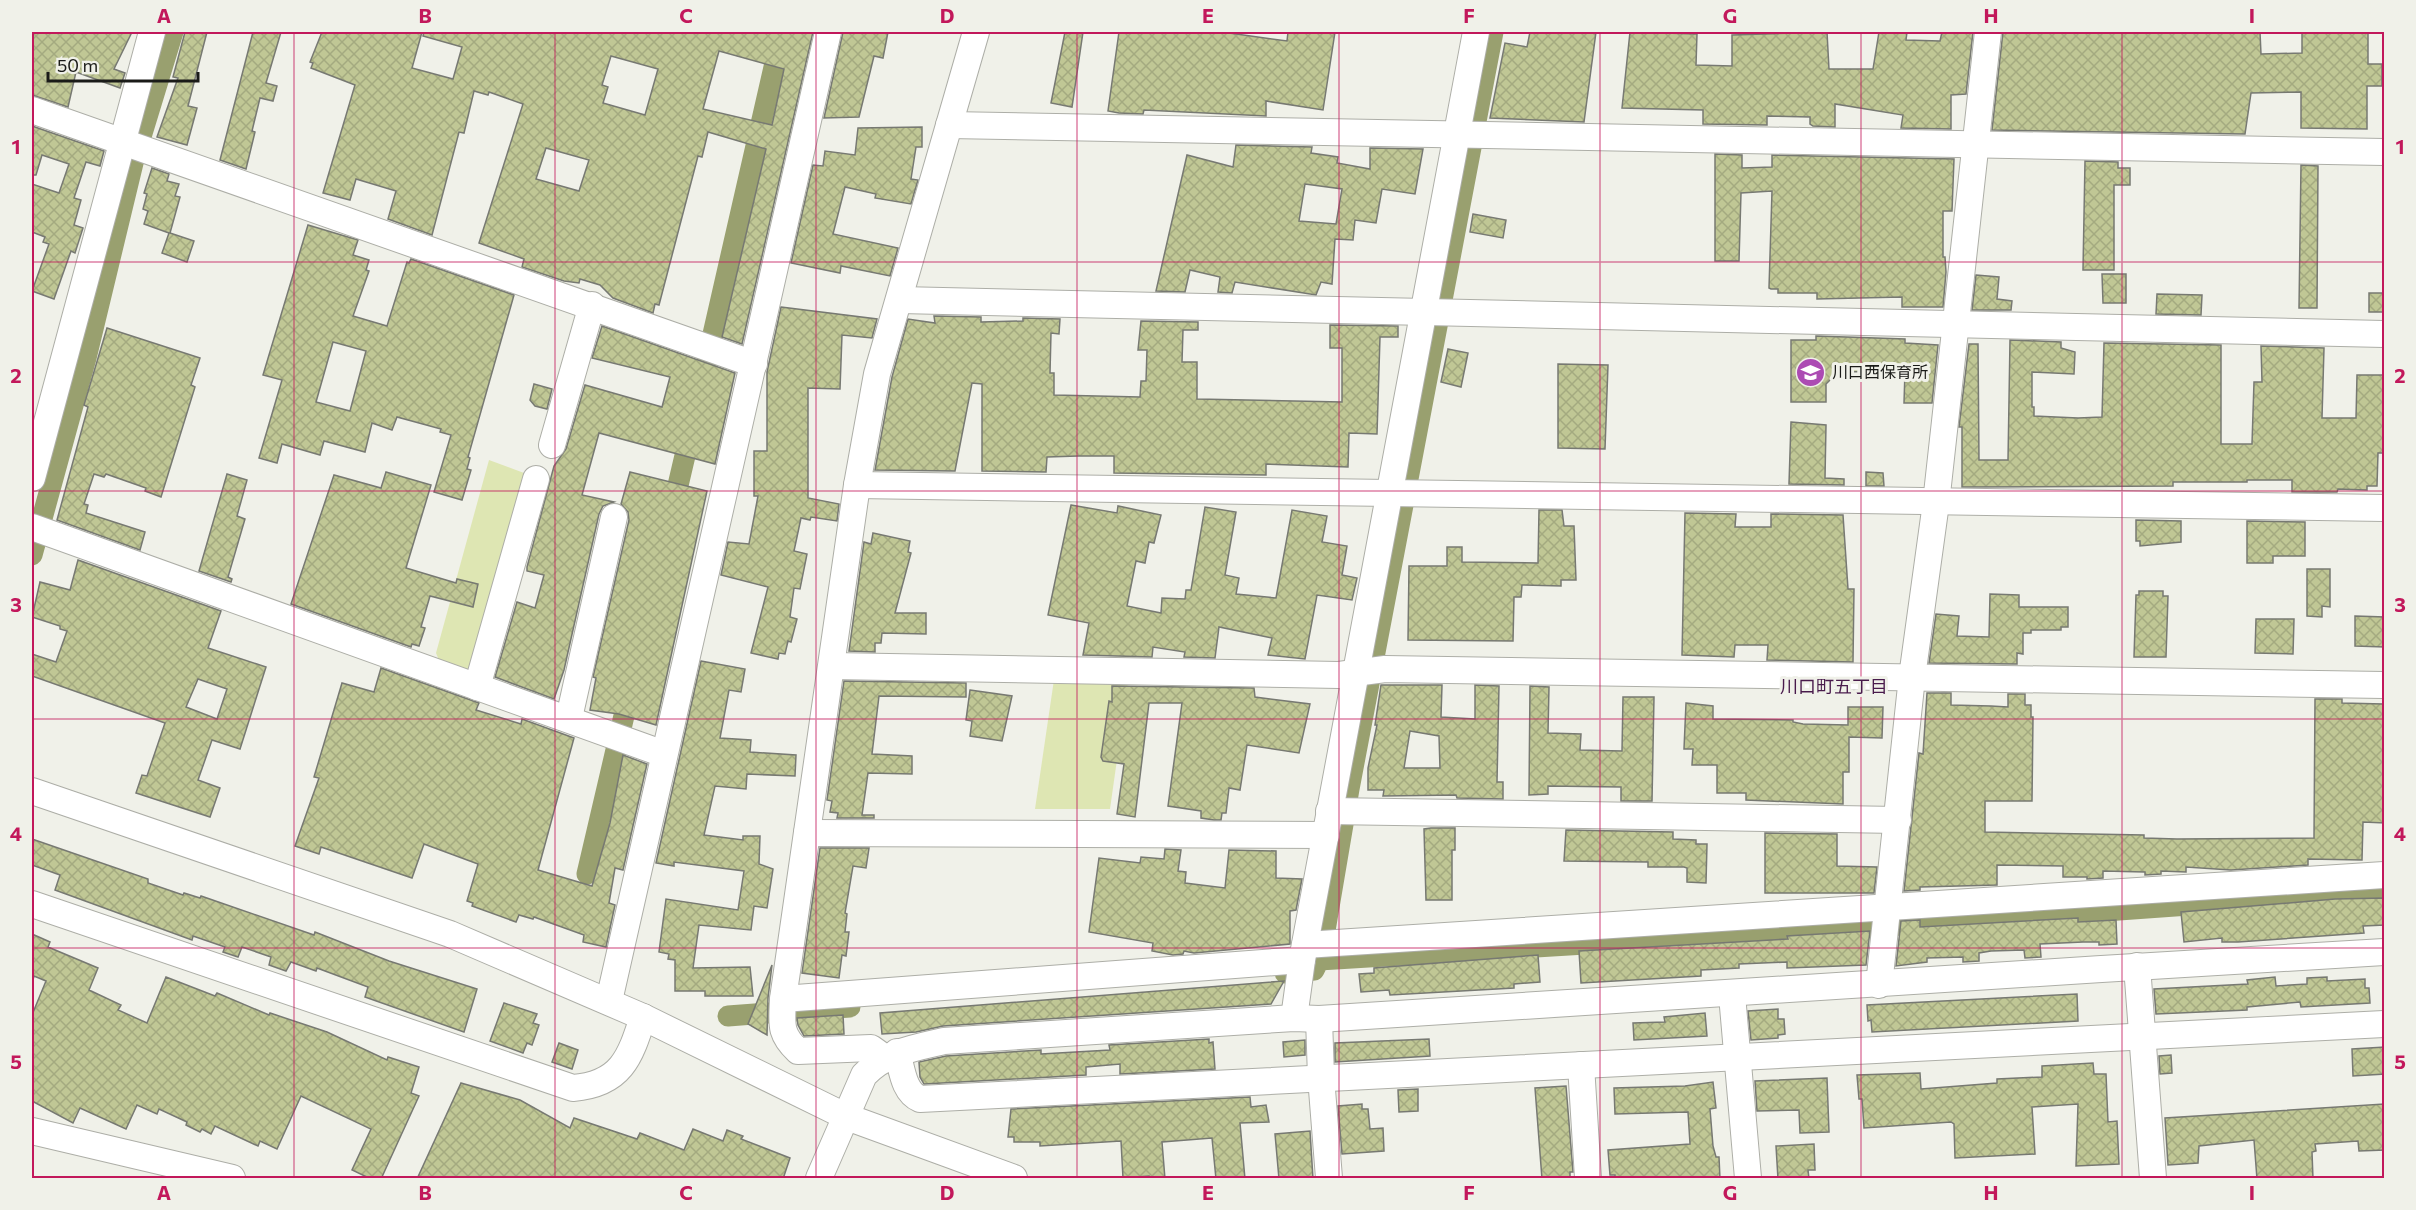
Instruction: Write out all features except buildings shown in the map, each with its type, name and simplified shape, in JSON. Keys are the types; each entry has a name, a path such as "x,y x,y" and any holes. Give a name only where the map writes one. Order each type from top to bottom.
{"street":[{"path":"32,478 131,144 152,32"},
{"path":"609,1001 828,32"},
{"path":"976,32 877,374 857,485 783,999 782,1026 786,1040 798,1051 871,1048 891,1055 911,1096 920,1099 2385,1024"},
{"path":"1294,1018 1327,823 1358,671 1476,32"},
{"path":"1879,985 1912,677 1936,503 1988,32"},
{"path":"32,110 592,305 754,364"},
{"path":"949,125 2385,152"},
{"path":"900,300 1955,326 2385,334"},
{"path":"552,445 592,305"},
{"path":"477,687 536,479"},
{"path":"857,485 1391,491 1936,503 2385,508"},
{"path":"569,718 614,517"},
{"path":"37,529 664,754"},
{"path":"832,666 1339,675 1358,671 2385,685"},
{"path":"32,791 450,934 609,1001 847,1117 1014,1179"},
{"path":"807,833 1327,823 1898,820"},
{"path":"783,999 1304,953 1887,908 2385,875"},
{"path":"32,904 573,1088 588,1087 610,1079 633,1050 643,1017"},
{"path":"819,1179 864,1075 891,1055 944,1041 1294,1018 1319,1019 1732,995 2137,966 2385,952"},
{"path":"2137,966 2140,1037 2153,1179"},
{"path":"1732,995 1748,1179"},
{"path":"1319,1019 1320,1077 1329,1179"},
{"path":"1581,1065 1588,1179"},
{"path":"32,1131 232,1179"}],"green space":[{"path":"489,460 524,473 473,673 441,665 436,653"},
{"path":"1056,666 1130,668 1110,809 1035,809"}],"waterway":[{"path":"32,555 86,358 133,163 173,32"},
{"path":"700,391 782,32"},
{"path":"1320,960 1349,789 1493,32"},
{"path":"672,511 691,430"},
{"path":"587,874 630,690"},
{"path":"1285,973 1314,970 1319,960 1936,923 2384,891"},
{"path":"728,1016 850,1007"}],"place":[{"name":"川口西保育所","path":"1811,372"}],"district":[{"name":"川口町五丁目","path":"1834,687"}]}
